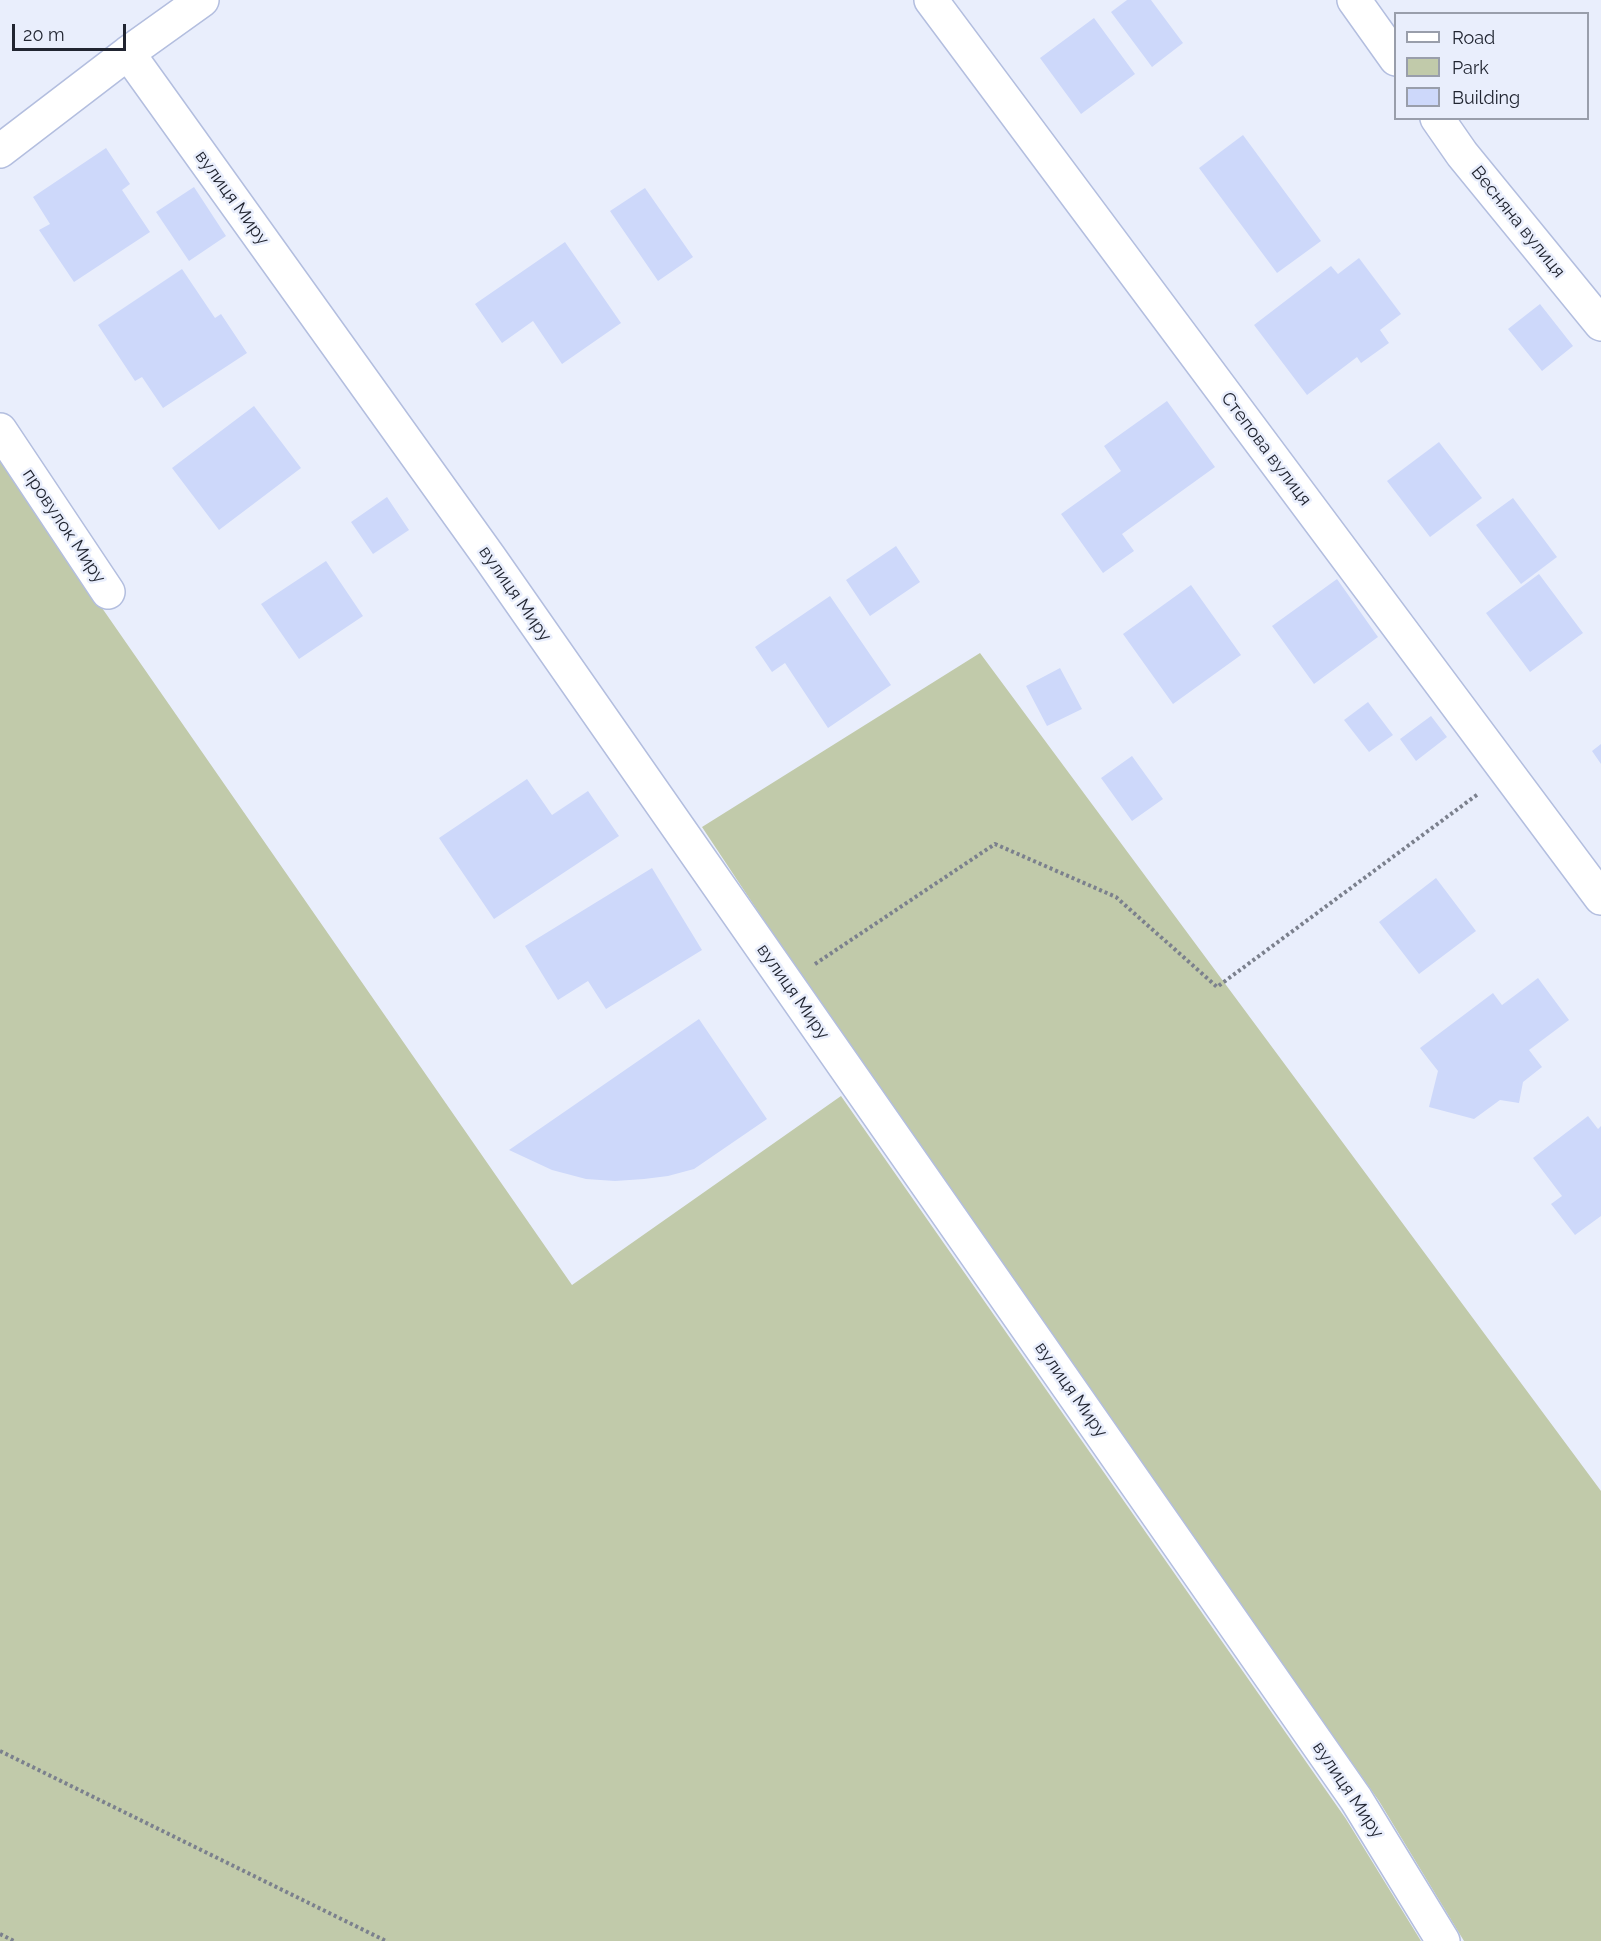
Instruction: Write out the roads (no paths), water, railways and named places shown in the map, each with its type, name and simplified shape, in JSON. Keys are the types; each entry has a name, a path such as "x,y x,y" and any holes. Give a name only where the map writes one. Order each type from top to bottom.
{"street":[{"path":"0,151 128,53 202,0"},
{"name":"Степова вулиця","path":"931,0 1601,898"},
{"path":"1354,0 1394,58"},
{"name":"вулиця Миру","path":"128,53 496,567 788,983 1356,1799 1443,1941"},
{"name":"Весняна вулиця","path":"1438,120 1462,154 1601,324"},
{"name":"провулок Миру","path":"0,430 108,592"}]}
